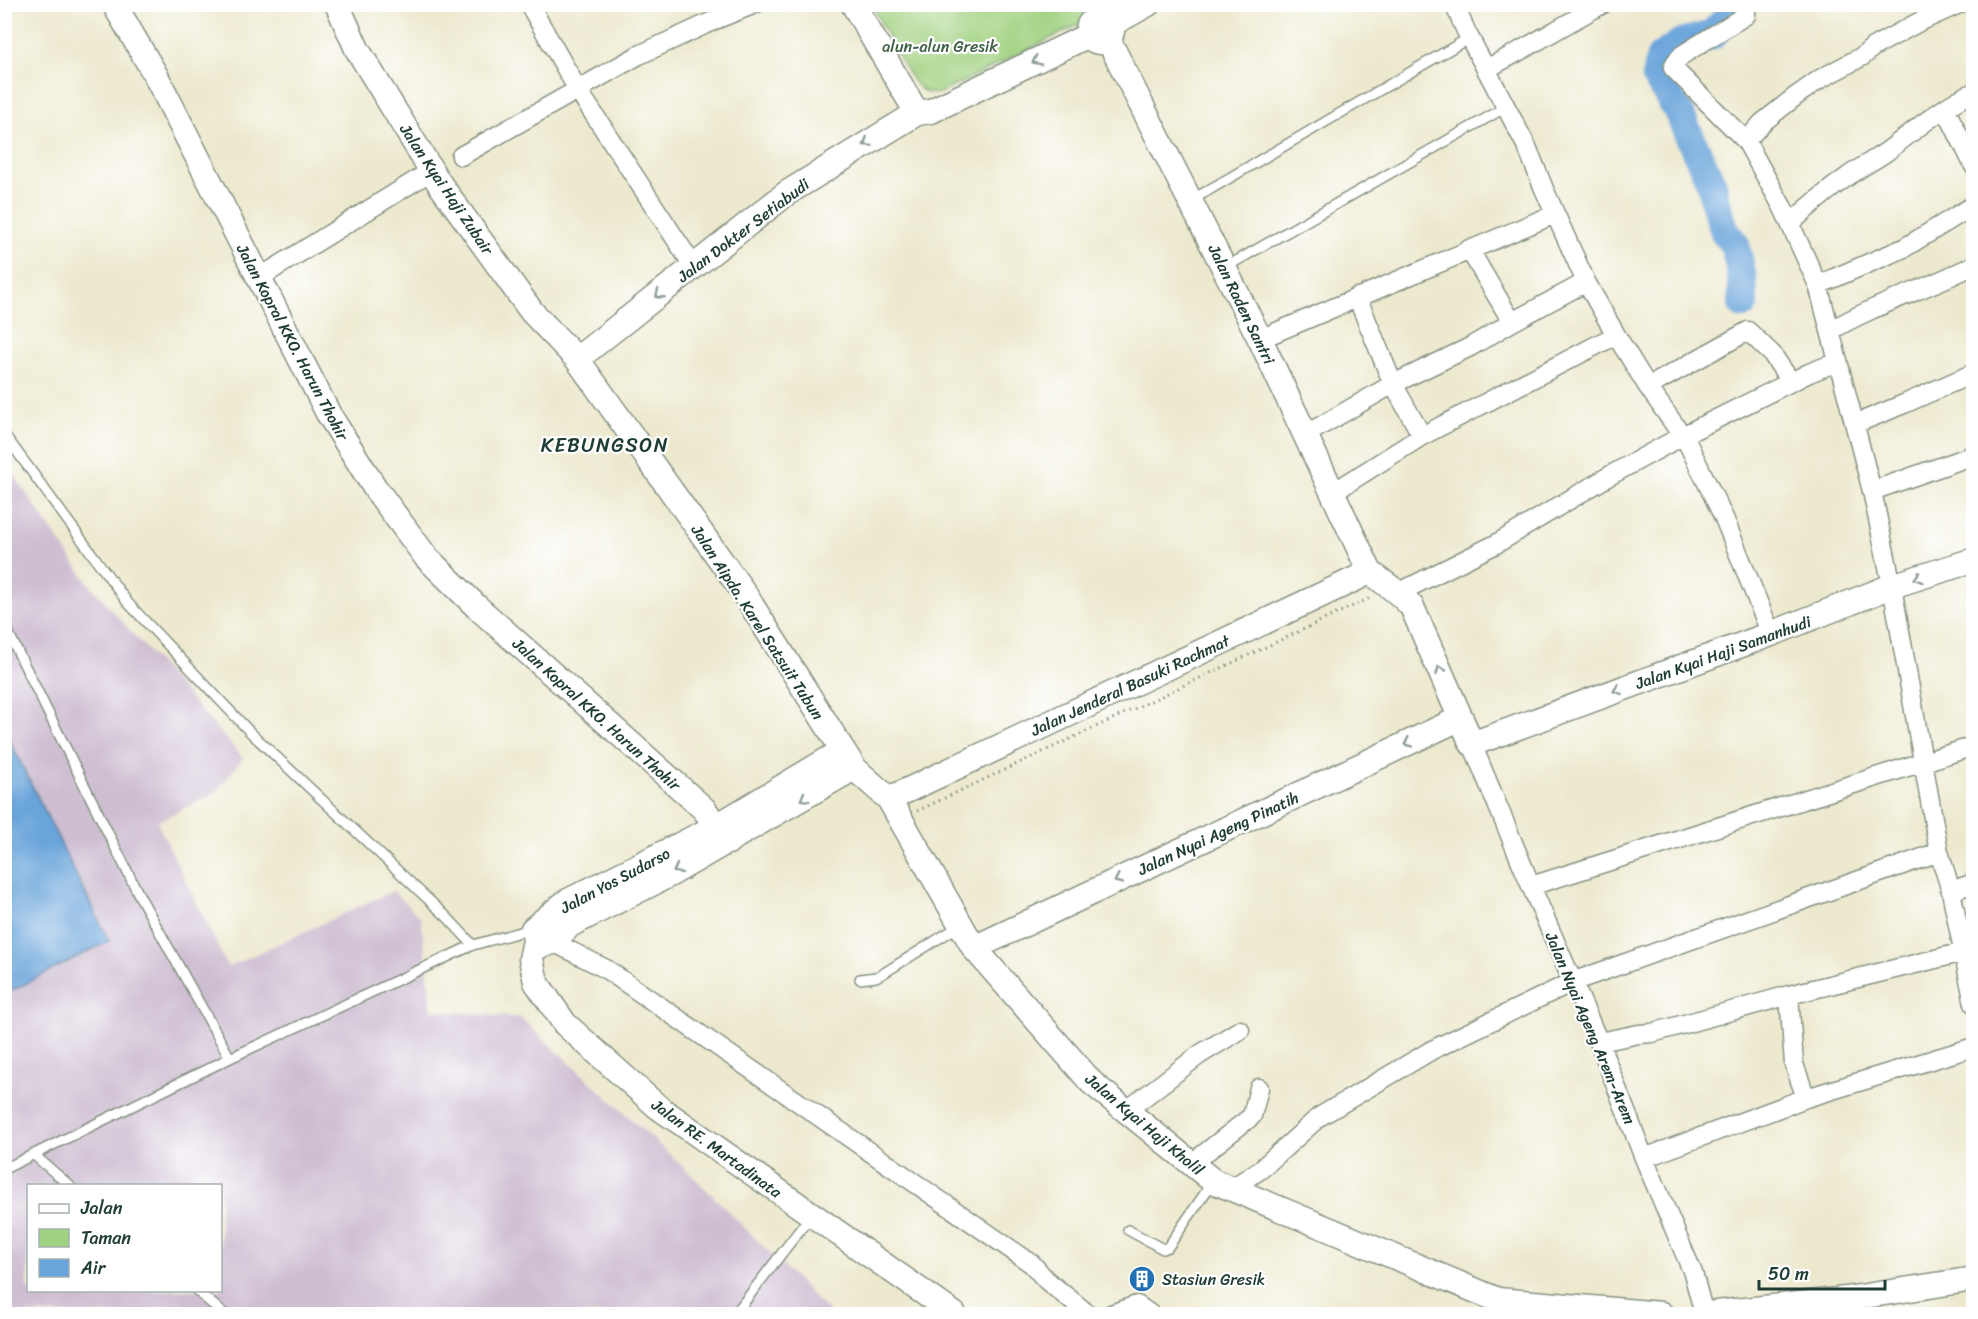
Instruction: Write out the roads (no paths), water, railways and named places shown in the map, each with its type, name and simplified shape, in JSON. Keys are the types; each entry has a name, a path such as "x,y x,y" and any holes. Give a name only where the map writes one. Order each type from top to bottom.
{"main road":[{"name":"Jalan Kopral KKO. Harun Thohir","path":"114,4 155,74 328,413 375,488 426,557 477,607 704,809 723,834"},
{"name":"Jalan Kyai Haji Zubair","path":"337,4 357,49 431,171 532,312 577,359"},
{"path":"853,4 917,112"},
{"name":"Jalan Dokter Setiabudi","path":"577,359 787,193 917,112 931,111 1097,25 1148,4"},
{"name":"Jalan Raden Santri","path":"1097,25 1260,339 1370,572"},
{"name":"Jalan Aipda. Karel Satsuit Tubun","path":"577,359 741,590 848,760 895,808"},
{"name":"Jalan Kyai Haji Samanhudi","path":"1472,744 1772,634 1892,586 1974,560"},
{"path":"1370,572 1395,590 1412,607 1472,744"},
{"name":"Jalan Jenderal Basuki Rachmat","path":"895,808 1370,572"},
{"name":"Jalan Nyai Ageng Pinatih","path":"974,948 1461,718"},
{"name":"Jalan Yos Sudarso","path":"540,937 570,925 669,875 723,834 848,760"},
{"name":"Jalan Kyai Haji Kholil","path":"895,808 974,948 1092,1083 1191,1164 1222,1184 1498,1299 1661,1314"},
{"name":"Jalan RE. Martadinata","path":"540,937 531,959 536,982 565,1024 658,1107 954,1314"},
{"path":"1706,1314 1846,1299 1974,1279"}],"street":[{"path":"529,4 578,90 694,267"},
{"path":"461,156 637,56 755,4"},
{"path":"1454,4 1469,38 1527,147 1586,282 1648,387 1688,444 1724,518 1772,634"},
{"path":"1486,69 1603,4"},
{"path":"1746,4 1746,15 1682,55 1673,68 1746,141 1784,208 1818,285 1872,492 1892,586 1939,852 1968,951 1974,1004"},
{"path":"1746,141 1771,116 1820,79 1863,56 1882,42 1959,4"},
{"path":"1790,224 1846,177 1883,154 1945,108 1974,92"},
{"path":"1945,108 1974,166"},
{"path":"259,278 431,171"},
{"path":"1818,285 1904,248 1974,205"},
{"path":"1260,339 1555,214"},
{"path":"1469,249 1512,322"},
{"path":"1830,331 1847,321 1943,281 1974,265"},
{"path":"1305,435 1393,384 1470,347 1586,282"},
{"path":"1357,297 1393,384 1422,436"},
{"path":"1648,387 1748,331 1772,354 1791,382"},
{"path":"1332,494 1422,436 1616,335"},
{"path":"1395,590 1496,544 1609,476 1682,436 1837,362"},
{"path":"1855,424 1974,373"},
{"path":"1872,492 1974,455"},
{"name":"Jalan Nyai Ageng Arem-Arem","path":"1472,744 1599,1042 1644,1158 1693,1274 1706,1314"},
{"path":"1531,886 1974,746"},
{"path":"1222,1184 1260,1170 1318,1117 1432,1050 1572,982 1939,852"},
{"path":"1951,891 1974,883"},
{"path":"540,937 606,969 1032,1264 1046,1280 1088,1314"},
{"path":"1599,1042 1639,1034 1652,1034 1789,995 1968,951"},
{"path":"1789,995 1794,1064 1806,1098"},
{"path":"1126,1111 1200,1055 1240,1030"},
{"path":"1644,1158 1806,1098 1974,1047"},
{"path":"1191,1164 1252,1116 1259,1088"},
{"path":"1112,1314 1137,1305 1150,1314"}],"lane":[{"path":"1190,201 1469,38"},
{"path":"1224,268 1506,107"},
{"path":"4,435 128,603 250,732 447,916 473,945"},
{"path":"4,624 139,895 230,1058"},
{"path":"860,979 876,977 884,973 961,924"},
{"path":"4,1169 230,1058 473,945 540,937"},
{"path":"33,1154 69,1184"},
{"path":"1128,1230 1163,1249 1168,1247 1222,1184"},
{"path":"735,1314 812,1214"},
{"path":"198,1292 225,1314"}],"water":[{"path":"5,731 109,941 4,994"}],"waterway":[{"path":"1733,4 1730,15 1712,35 1680,44 1661,57 1656,76 1677,109 1713,187 1714,199 1725,232 1735,245 1742,278 1743,304"}],"place":[{"name":"Stasiun Gresik","path":"1142,1279"}],"district":[{"name":"KEBUNGSON","path":"605,445"}],"park label":[{"name":"alun-alun Gresik","path":"940,46"}]}
